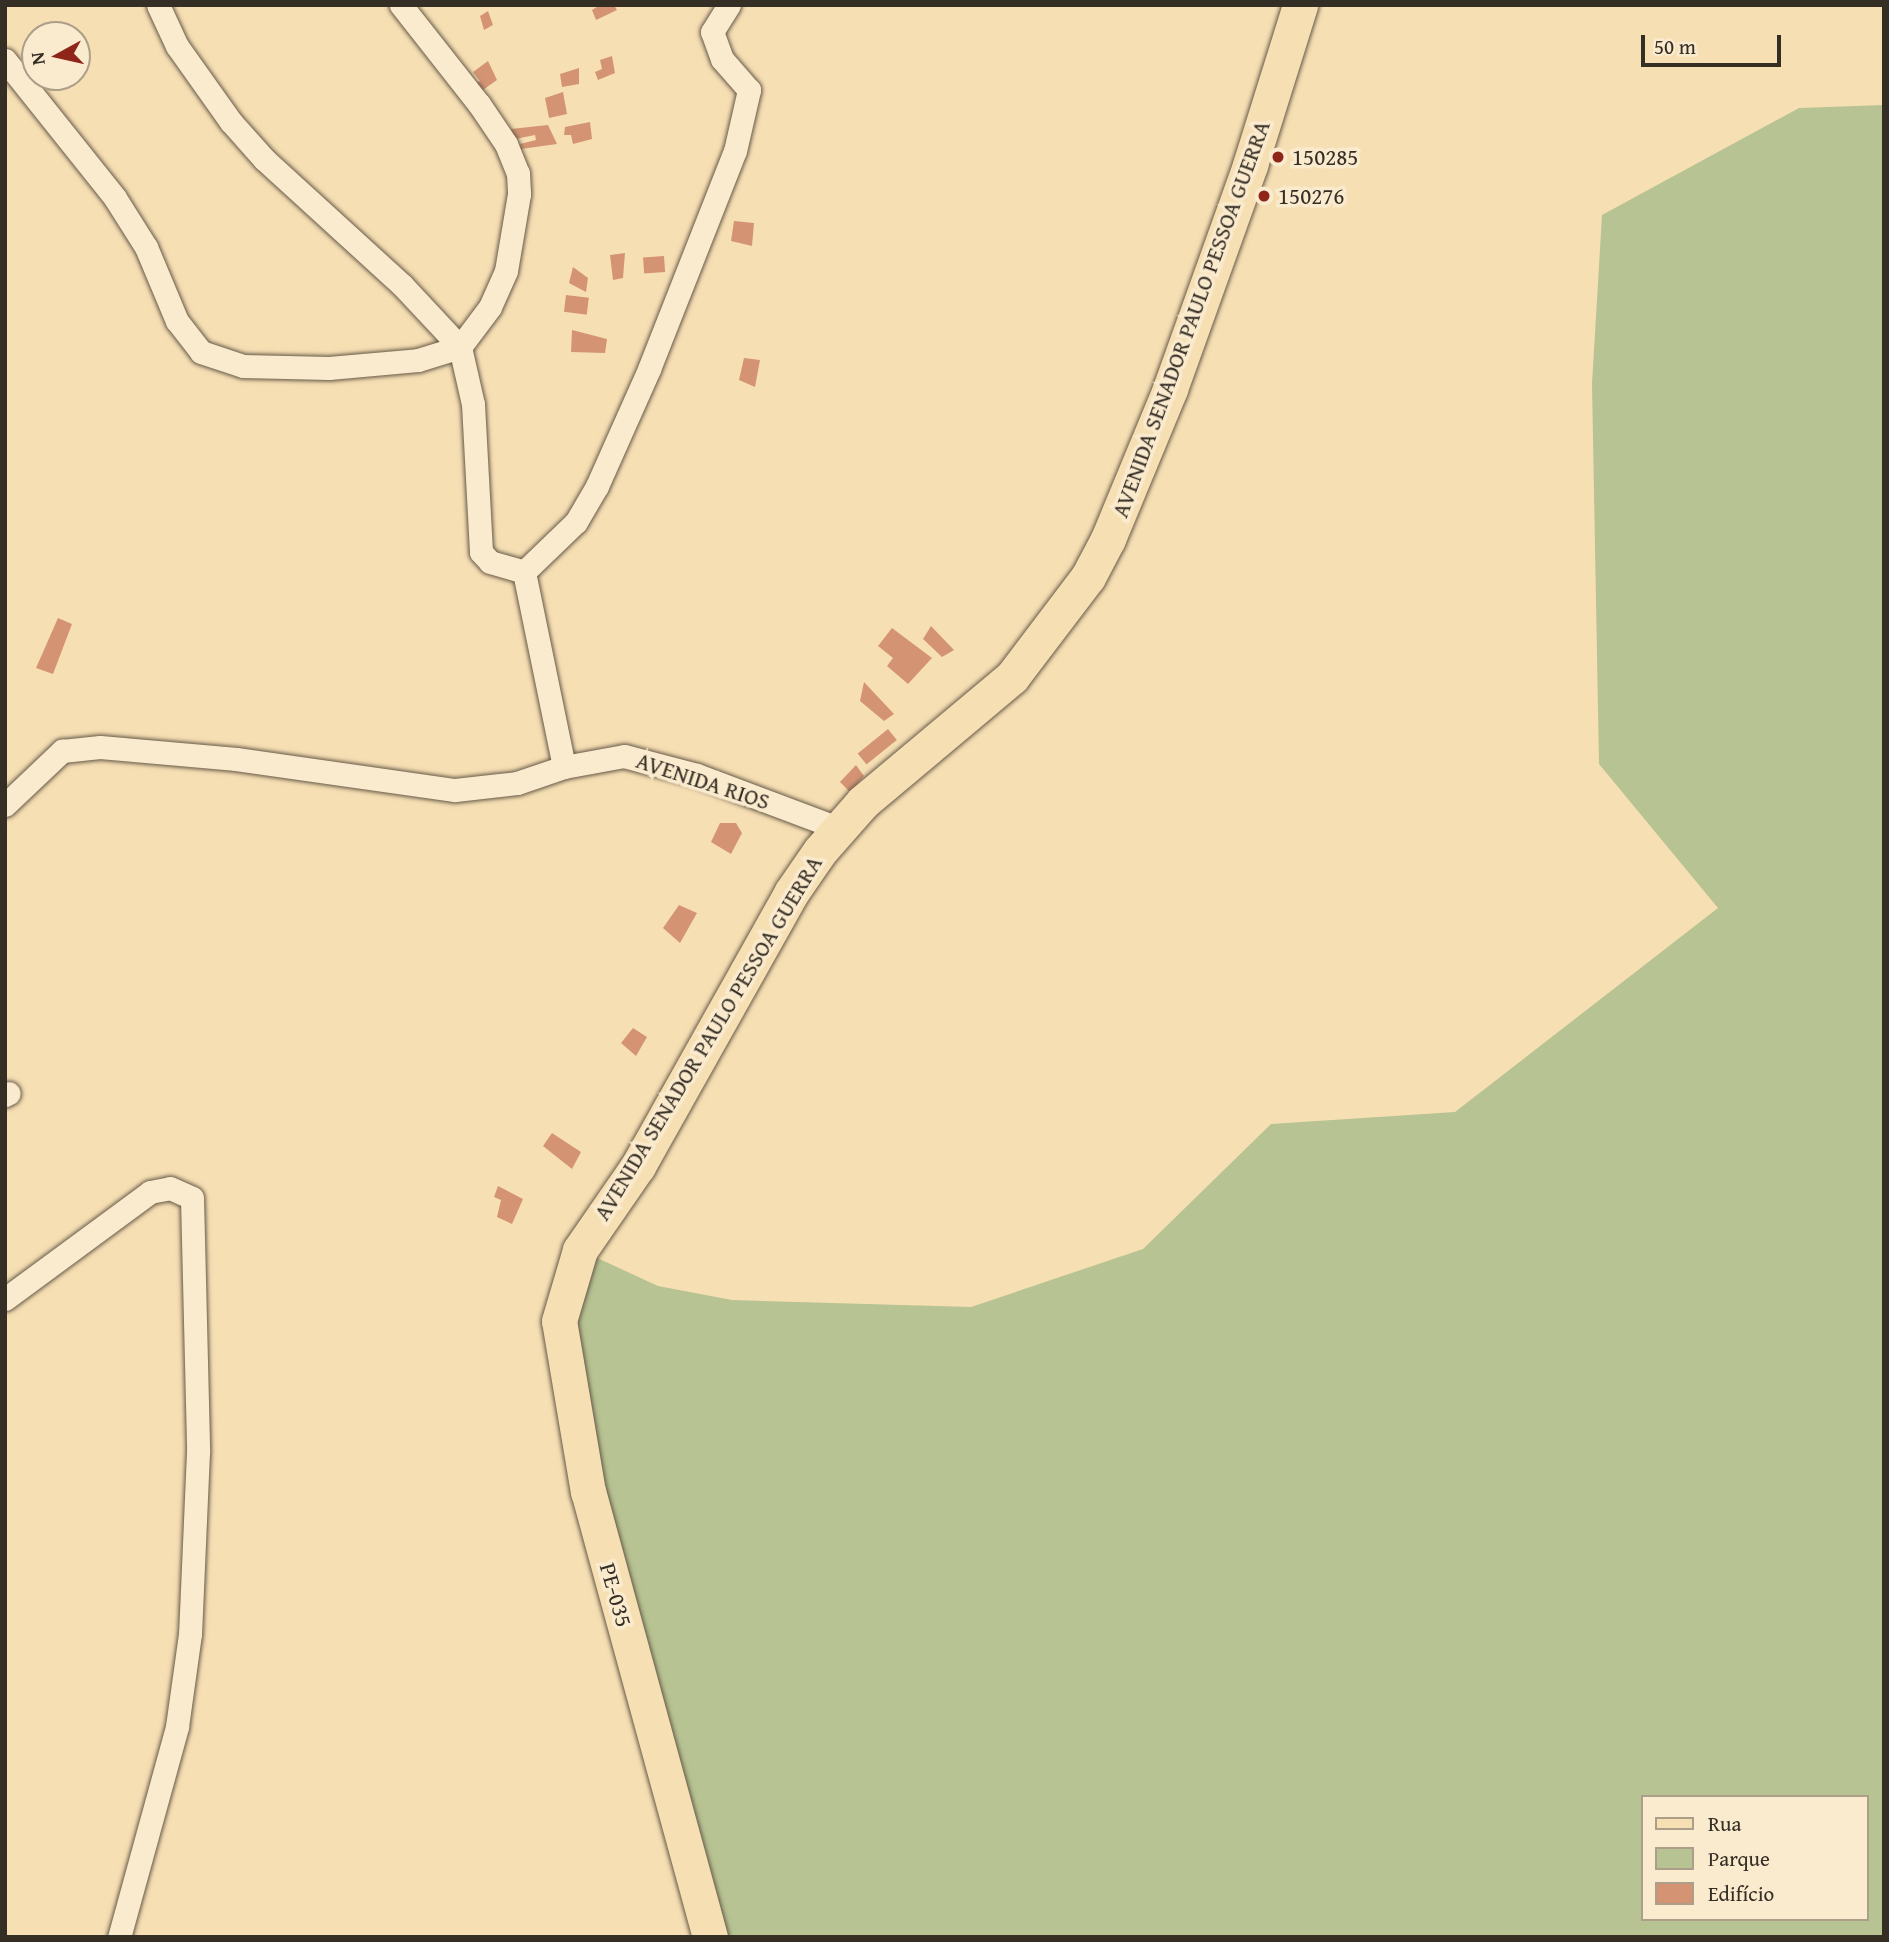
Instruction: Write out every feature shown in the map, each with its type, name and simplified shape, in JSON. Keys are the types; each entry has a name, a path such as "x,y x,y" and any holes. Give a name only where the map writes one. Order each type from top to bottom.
{"main road":[{"name":"AVENIDA SENADOR PAULO PESSOA GUERRA","path":"580,1250 663,1122 791,893 838,828 1012,677 1088,577 1170,389 1250,165 1300,5"},
{"name":"PE-035","path":"580,1250 559,1321 588,1492 710,1937"}],"street":[{"path":"158,5 177,46 231,122 264,159 402,285 460,348 473,404 481,552 490,562 524,572"},
{"path":"5,60 134,227 177,321 201,352 243,366 283,369 383,365 460,348 490,307 506,271 519,194 518,173 506,144 479,104 401,5"},
{"path":"524,572 576,522 597,486 649,369 735,151 749,90 722,59 712,32 729,5"},
{"path":"524,572 564,767"},
{"name":"AVENIDA RIOS","path":"5,805 62,751 129,747 455,790 517,783 564,767 612,757 644,758 838,828"},
{"path":"5,1299 150,1192 170,1188 192,1198 198,1452 190,1633 177,1727 120,1937"}],"green space":[{"path":"1884,105 1884,1937 710,1937 570,1371 580,1250 658,1286 732,1300 971,1307 1143,1249 1271,1124 1455,1112 1718,908 1599,764 1592,384 1602,215 1799,108"}],"building":[{"path":"600,5 614,5 617,10 596,20 592,10"},
{"path":"488,11 493,25 484,30 480,16"},
{"path":"612,56 615,73 598,80 595,72 602,69 600,60"},
{"path":"488,61 497,80 480,92 474,84 480,81 473,72"},
{"path":"579,68 579,84 562,87 560,74"},
{"path":"563,92 567,114 549,118 545,98"},
{"path":"590,122 592,139 573,144 571,135 564,135 565,127"},
{"path":"548,125 557,144 521,149 520,144 536,140 535,135 515,139 511,129"},
{"path":"734,221 754,223 752,246 731,241"},
{"path":"625,253 623,278 613,280 610,255"},
{"path":"664,256 665,272 644,273 643,257"},
{"path":"573,267 588,278 586,292 569,283"},
{"path":"566,295 589,298 587,315 564,312"},
{"path":"572,330 607,339 605,353 571,352"},
{"path":"744,358 760,360 755,387 739,380"},
{"path":"58,618 72,624 53,674 36,668"},
{"path":"931,626 954,650 942,657 923,639"},
{"path":"892,628 932,658 908,684 887,666 893,658 878,646"},
{"path":"864,682 894,714 884,721 860,701"},
{"path":"888,729 897,740 867,764 858,754"},
{"path":"856,765 864,776 850,792 840,782"},
{"path":"720,823 736,823 742,833 731,854 711,842"},
{"path":"679,905 697,913 680,943 663,928"},
{"path":"633,1028 647,1037 636,1056 621,1043"},
{"path":"552,1133 581,1152 572,1169 543,1146"},
{"path":"498,1186 523,1199 512,1224 497,1217 501,1200 494,1197"}],"place":[{"name":"150285","path":"1278,157"},
{"name":"150276","path":"1264,196"}]}
